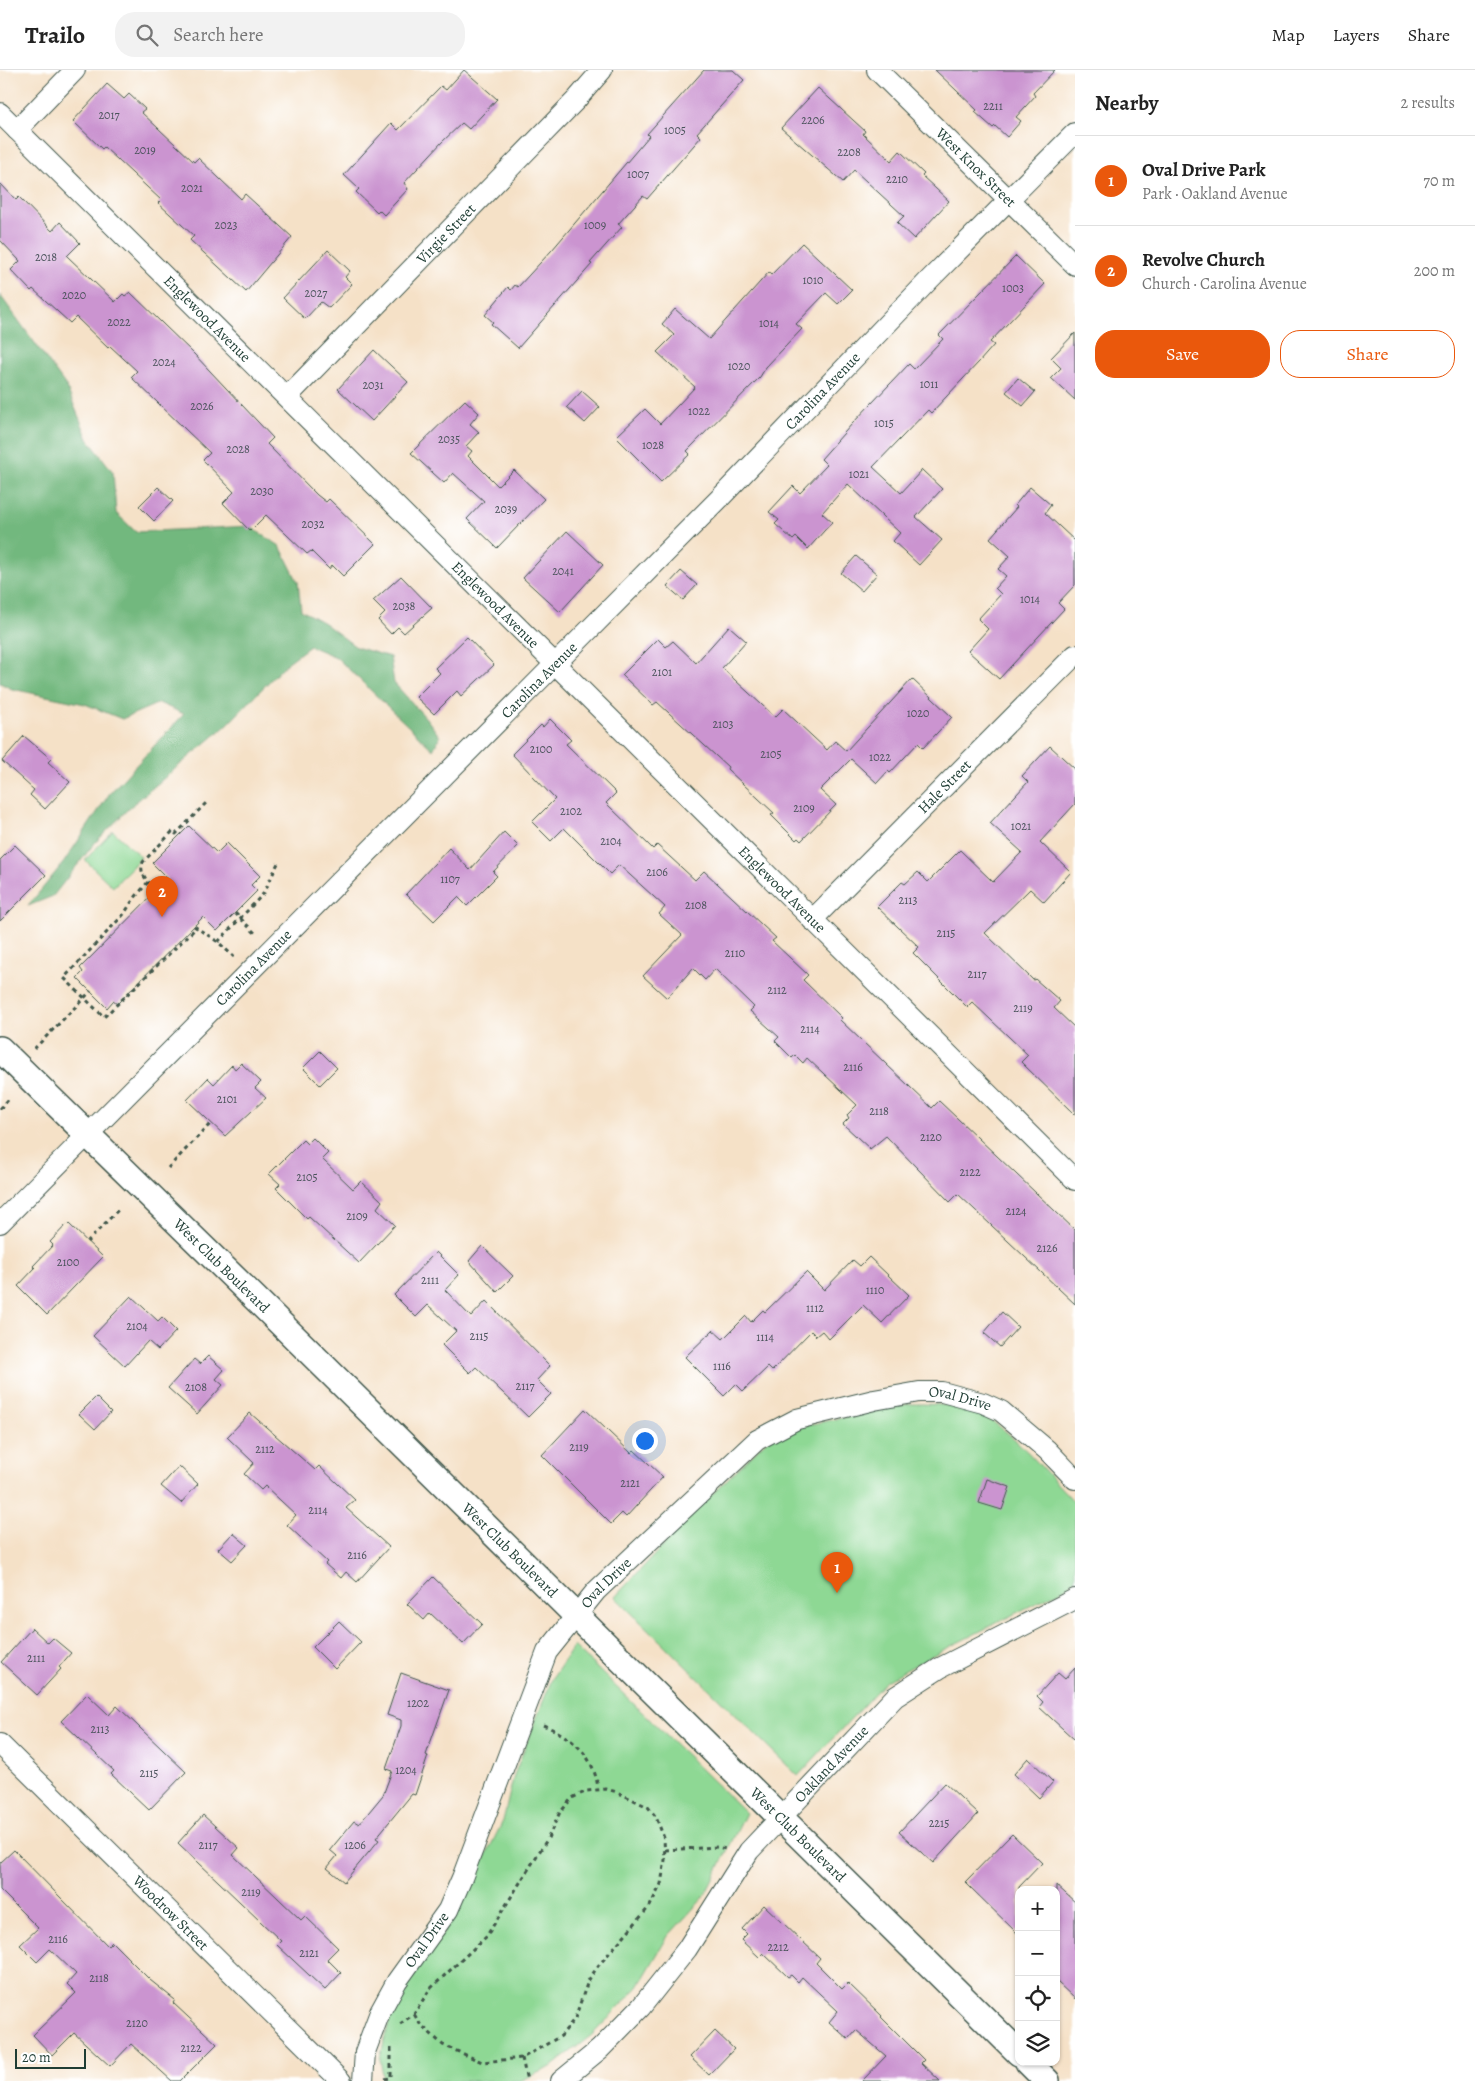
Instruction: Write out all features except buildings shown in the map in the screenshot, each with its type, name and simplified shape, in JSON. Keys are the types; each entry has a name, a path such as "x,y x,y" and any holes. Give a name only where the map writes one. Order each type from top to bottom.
{"street":[{"path":"17,130 75,70"},
{"name":"Virgie Street","path":"287,397 576,100 602,70"},
{"name":"West Knox Street","path":"877,70 1075,265"},
{"name":"Englewood Avenue","path":"0,113 1075,1180"},
{"name":"Carolina Avenue","path":"0,1223 720,498 1075,134"},
{"name":"Hale Street","path":"812,920 1075,655"},
{"name":"West Club Boulevard","path":"0,1049 1015,2049"},
{"name":"Oval Drive","path":"363,2081 366,2052 380,2012 402,1974 448,1910 462,1878 547,1652 604,1583 756,1440 797,1419 874,1400 919,1392 942,1392 974,1400 1001,1412 1047,1450 1075,1479"},
{"name":"Oakland Avenue","path":"562,2081 600,2049 641,2007 687,1949 749,1850 894,1697 940,1668 1075,1599"},
{"name":"Woodrow Street","path":"0,1744 340,2081"},
{"path":"1032,2066 1047,2081"}],"path":[{"path":"157,890 148,882 142,871 144,862 174,831 176,834 206,803"},
{"path":"218,942 264,893 278,863"},
{"path":"148,882 124,914 64,978 104,1017 196,926 238,960"},
{"path":"235,913 260,937"},
{"path":"34,1049 90,991"},
{"path":"0,1109 8,1100"},
{"path":"168,1168 211,1123"},
{"path":"87,1242 118,1210"},
{"path":"544,1725 572,1740 585,1753 594,1771 598,1788"},
{"path":"396,2030 406,2018 414,2014 430,1989 486,1937 566,1805 578,1795 598,1788 617,1792 648,1807 656,1816 665,1850 663,1873 657,1895 642,1916 598,1966 588,1981 579,2008 569,2028 551,2043 522,2058 492,2062 471,2059 443,2045 420,2024 414,2014"},
{"path":"665,1850 717,1847"},
{"path":"384,2079 391,2078 392,2042"},
{"path":"522,2058 527,2081"}],"green space":[{"path":"0,295 66,386 88,439 113,472 116,513 136,532 249,526 280,546 298,582 301,610 324,623 356,647 390,657 394,683 426,718 440,737 433,750 336,657 310,646 287,663 227,725 130,807 94,844 53,896 28,906 64,862 110,793 184,714 159,703 122,719 85,704 12,689 0,683"},
{"path":"113,831 141,857 113,887 85,860"},
{"path":"908,1404 952,1406 977,1413 1002,1428 1036,1461 1075,1503 1075,1579 1064,1589 886,1681 798,1776 615,1597 700,1506 771,1436 798,1427"},
{"path":"574,1646 746,1813 704,1897 668,1936 638,1987 593,2034 551,2067 520,2081 384,2081 380,2059 390,2018 403,1986 457,1914 503,1821 514,1775 552,1679"}],"place":[{"name":"Revolve Church","path":"162,917"},
{"name":"Oval Drive Park","path":"837,1593"}]}
